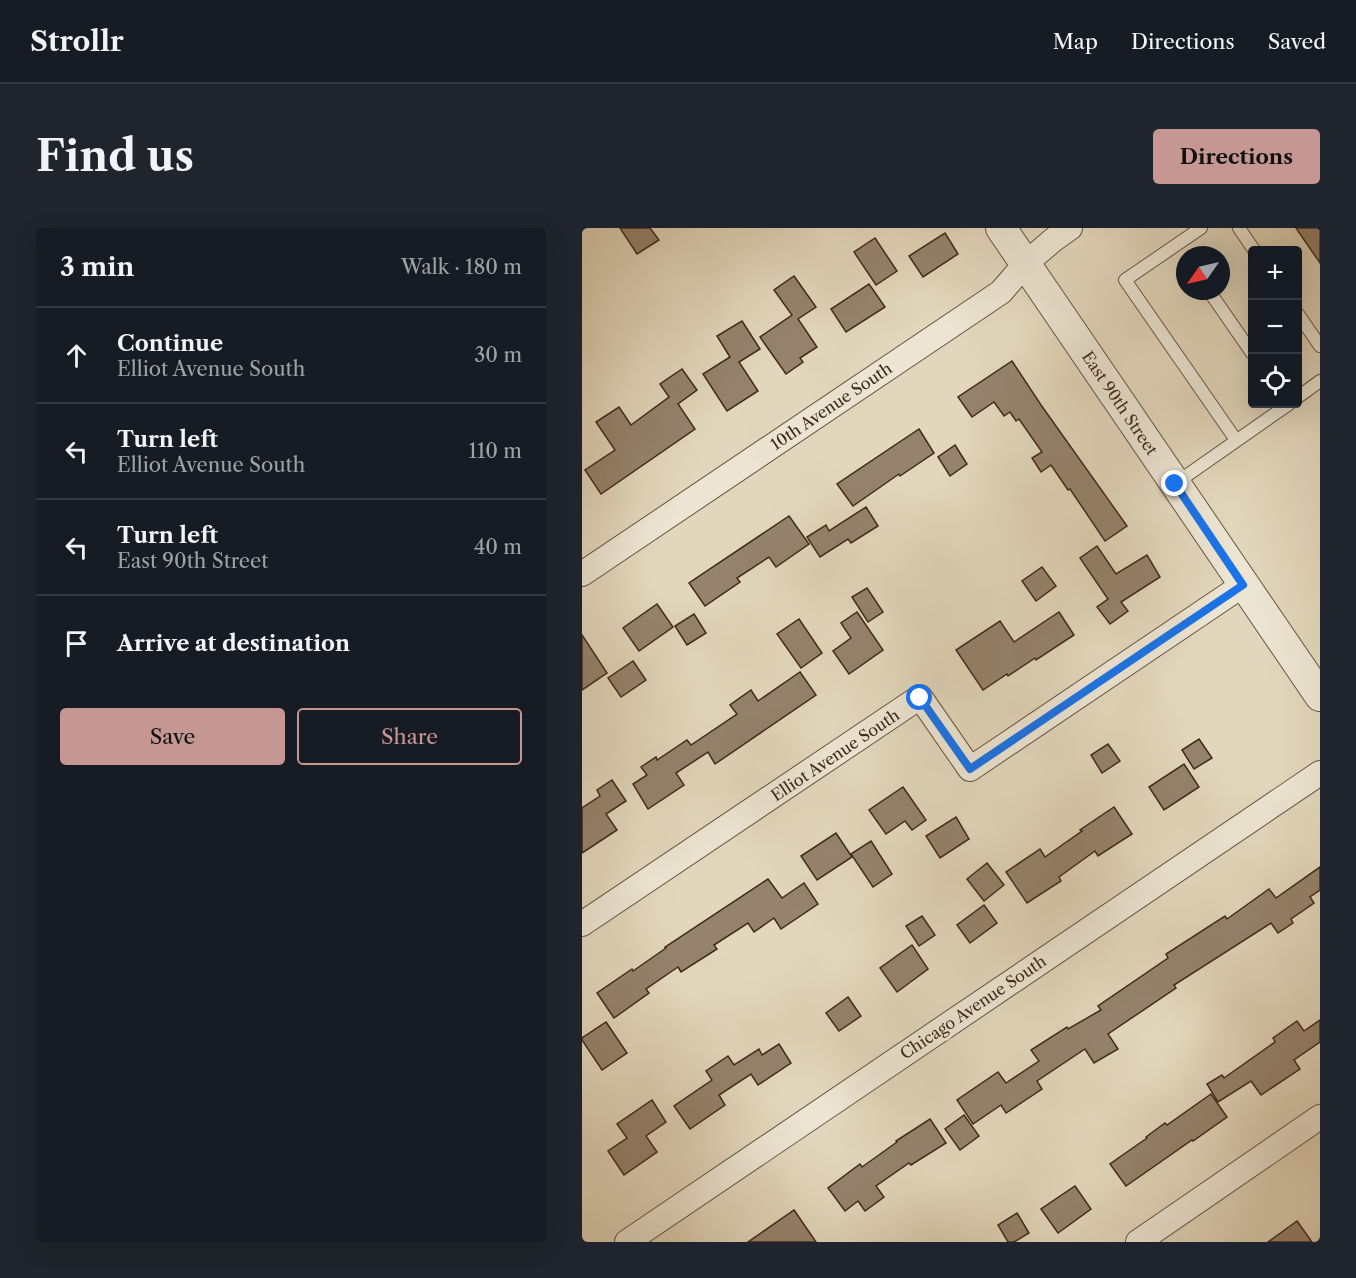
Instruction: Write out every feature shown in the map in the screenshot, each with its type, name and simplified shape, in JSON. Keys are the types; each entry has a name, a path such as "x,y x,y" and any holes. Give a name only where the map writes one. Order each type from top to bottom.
{"street":[{"name":"East 90th Street","path":"1001,228 1320,696"},
{"name":"10th Avenue South","path":"582,574 1001,292 1025,264 1070,228"},
{"name":"Elliot Avenue South","path":"582,924 920,698 970,769 1243,585"},
{"name":"Chicago Avenue South","path":"627,1242 1320,773"},
{"path":"1138,1242 1320,1118"}],"lane":[{"path":"1201,228 1125,280 1236,440"},
{"path":"1239,228 1251,246"},
{"path":"1215,300 1248,347"},
{"path":"1302,320 1320,346"},
{"path":"1302,394 1320,381"},
{"path":"1175,484 1282,408"}],"building":[{"path":"620,228 650,228 659,240 637,254"},
{"path":"1296,228 1320,228 1320,263"},
{"path":"945,233 958,254 923,277 909,256"},
{"path":"875,238 897,271 876,285 854,252"},
{"path":"794,276 816,307 798,319 817,347 800,358 803,362 786,374 760,337 792,315 774,290"},
{"path":"869,284 885,307 846,332 831,309"},
{"path":"742,321 760,349 739,362 758,391 727,411 703,374 730,357 717,336"},
{"path":"1012,361 1127,526 1105,541 1051,465 1041,472 1032,458 1042,452 1019,419 1016,421 1010,412 1004,416 994,402 972,417 958,397"},
{"path":"682,369 697,390 678,404 695,429 601,494 585,470 615,450 596,422 619,407 631,425 669,397 660,384"},
{"path":"919,429 934,453 853,506 837,484"},
{"path":"955,445 967,464 950,476 938,457"},
{"path":"866,507 878,526 851,543 848,539 820,557 807,537 826,525 829,531"},
{"path":"789,516 809,544 776,567 769,557 737,578 740,582 705,606 689,583"},
{"path":"1097,546 1116,574 1147,555 1160,577 1121,602 1128,611 1110,624 1097,607 1108,599 1080,558"},
{"path":"1042,567 1056,586 1036,601 1022,581"},
{"path":"867,588 883,612 868,622 852,597"},
{"path":"657,604 673,627 639,651 623,628"},
{"path":"857,612 883,650 849,674 833,651 851,638 841,623"},
{"path":"1059,612 1074,635 983,690 956,650 1000,621 1014,642"},
{"path":"694,614 706,633 687,645 675,626"},
{"path":"799,619 822,653 801,668 777,634"},
{"path":"582,635 607,673 582,690"},
{"path":"633,661 646,680 621,697 608,678"},
{"path":"800,672 816,695 715,764 708,752 676,773 684,785 648,809 633,784 647,775 641,767 656,757 657,760 687,740 691,745 737,714 730,705 751,690 758,701"},
{"path":"1199,739 1212,758 1194,769 1182,750"},
{"path":"1108,744 1120,761 1102,773 1091,755"},
{"path":"1184,764 1199,787 1164,810 1149,787"},
{"path":"612,780 626,801 606,814 617,830 582,853 582,808 600,796 597,790"},
{"path":"903,787 926,820 912,830 905,821 886,834 869,810"},
{"path":"1114,807 1132,834 1098,856 1095,851 1059,877 1061,881 1027,903 1006,872 1040,849 1045,857"},
{"path":"956,817 969,839 940,858 926,836"},
{"path":"836,833 852,857 817,880 801,856"},
{"path":"871,841 892,874 873,887 851,854"},
{"path":"987,863 1004,885 984,901 967,879"},
{"path":"1320,867 1320,890 1310,897 1314,903 1291,919 1293,923 1278,933 1271,923 1174,985 1176,988 1108,1034 1118,1049 1094,1063 1085,1049 1037,1081 1042,1089 1006,1113 1001,1105 973,1124 957,1100 998,1072 1006,1083 1039,1061 1031,1050 1067,1027 1068,1029 1101,1010 1098,1006 1168,958 1166,954 1225,916 1227,919 1269,889 1276,898"},
{"path":"768,879 782,898 804,883 818,904 781,929 774,918 754,932 748,923 714,945 717,949 681,972 678,967 646,989 649,993 614,1018 597,993"},
{"path":"984,905 997,923 970,943 957,925"},
{"path":"922,916 935,935 919,946 906,926"},
{"path":"912,945 928,969 897,992 880,968"},
{"path":"848,997 861,1016 839,1031 826,1013"},
{"path":"1320,1020 1320,1042 1294,1060 1300,1069 1261,1095 1251,1081 1218,1102 1207,1084 1222,1075 1224,1078 1275,1042 1273,1038 1297,1021 1304,1031"},
{"path":"606,1022 627,1053 602,1070 582,1038"},
{"path":"779,1044 791,1063 758,1085 751,1074 719,1095 725,1105 690,1129 674,1106 712,1080 706,1071 728,1056 734,1065 759,1049 762,1055"},
{"path":"1211,1094 1227,1117 1126,1186 1110,1164 1165,1123 1167,1125"},
{"path":"652,1100 666,1122 646,1136 657,1152 624,1175 608,1151 627,1138 617,1124"},
{"path":"964,1115 979,1136 960,1150 945,1129"},
{"path":"930,1119 946,1143 911,1165 909,1163 876,1186 884,1197 865,1211 858,1201 845,1211 828,1188 860,1164 862,1167"},
{"path":"1075,1186 1091,1209 1058,1233 1041,1209"},
{"path":"794,1210 816,1242 748,1242"},
{"path":"1017,1213 1029,1233 1014,1242 1008,1242 998,1225"},
{"path":"1297,1221 1312,1242 1268,1242"}],"route":[{"path":"920,698 970,769 1243,585 1175,484"}]}
